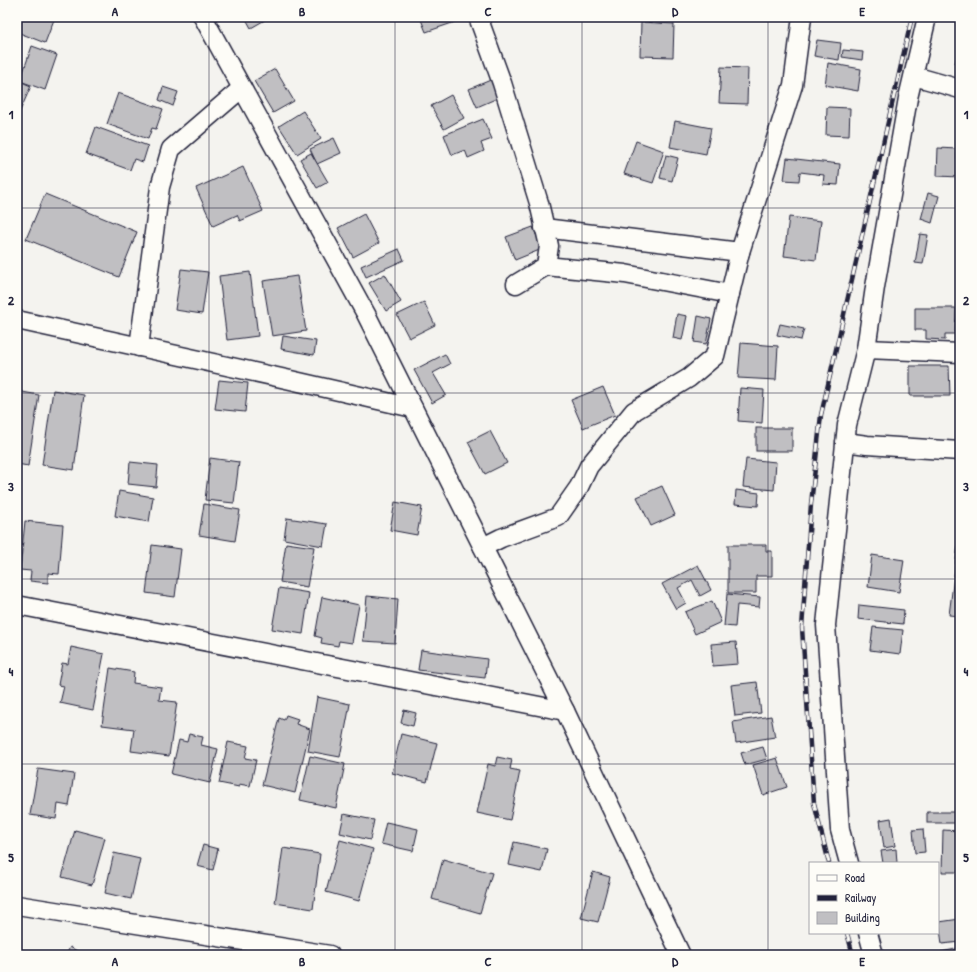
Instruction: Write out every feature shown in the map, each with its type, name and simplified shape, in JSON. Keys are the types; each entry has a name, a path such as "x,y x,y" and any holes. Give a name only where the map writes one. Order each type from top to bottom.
{"street":[{"path":"203,17 366,314 565,711 681,955"},
{"path":"478,17 502,83 539,203 549,246 546,266"},
{"path":"483,547 501,538 558,517 579,486 589,466 634,411 689,378 715,356 740,252 793,85 802,17"},
{"path":"849,862 840,830 826,625 847,425 866,349 874,287 908,98 927,17"},
{"path":"914,76 960,88"},
{"path":"139,347 160,187 171,149 242,88"},
{"path":"544,228 740,252"},
{"path":"516,284 546,266 625,274 730,294"},
{"path":"17,320 413,408"},
{"path":"866,349 960,353"},
{"path":"845,442 960,451"},
{"path":"17,605 565,711"},
{"path":"17,905 330,955"},
{"path":"868,934 874,955"}],"building":[{"path":"17,17 55,17 45,43 17,32"},
{"path":"245,17 270,17 251,28"},
{"path":"420,17 456,17 458,21 426,32"},
{"path":"641,22 674,24 673,57 640,56"},
{"path":"817,40 841,43 839,60 814,56"},
{"path":"32,46 57,55 45,90 20,81"},
{"path":"960,48 960,64 955,63"},
{"path":"843,50 863,52 862,60 842,57"},
{"path":"828,63 861,69 858,91 825,85"},
{"path":"721,67 748,68 747,104 719,103"},
{"path":"275,69 294,101 273,113 254,81"},
{"path":"493,79 500,97 477,107 469,89"},
{"path":"17,80 31,86 20,111 17,110"},
{"path":"163,87 178,92 173,106 159,100"},
{"path":"118,93 163,109 156,129 152,128 148,139 107,124"},
{"path":"451,95 464,118 444,129 431,106"},
{"path":"827,107 850,108 849,136 826,135"},
{"path":"303,111 321,139 297,154 279,126"},
{"path":"483,119 492,139 481,143 484,151 468,158 465,150 452,155 444,135"},
{"path":"675,121 711,128 706,154 670,147"},
{"path":"96,127 148,146 143,162 134,159 130,170 86,154"},
{"path":"334,138 341,153 317,164 310,149"},
{"path":"636,141 664,151 653,183 624,174"},
{"path":"938,148 957,149 957,159 960,159 960,177 937,176"},
{"path":"311,153 328,182 317,188 300,159"},
{"path":"666,155 678,158 672,181 660,178"},
{"path":"787,158 840,164 838,185 823,184 824,175 800,172 799,181 784,180"},
{"path":"243,167 263,211 240,221 237,215 213,226 196,188"},
{"path":"928,193 939,196 932,223 921,219"},
{"path":"45,194 137,232 119,277 26,239"},
{"path":"364,214 379,243 353,257 338,228"},
{"path":"789,217 821,221 816,260 784,256"},
{"path":"533,227 542,249 515,260 506,237"},
{"path":"920,234 928,235 923,264 915,263"},
{"path":"399,249 404,260 366,277 361,266"},
{"path":"181,269 208,272 202,314 175,310"},
{"path":"250,272 258,336 227,340 219,276"},
{"path":"385,274 401,302 386,311 369,283"},
{"path":"297,276 306,331 272,336 263,281"},
{"path":"424,302 435,325 409,338 397,315"},
{"path":"915,308 956,308 955,334 945,334 945,340 926,339 926,330 915,330"},
{"path":"677,314 687,316 682,340 673,338"},
{"path":"698,316 711,319 706,344 694,342"},
{"path":"780,324 804,329 801,340 777,335"},
{"path":"283,336 316,341 314,355 281,349"},
{"path":"741,343 778,346 776,380 738,378"},
{"path":"445,354 450,364 433,373 446,395 432,403 414,370"},
{"path":"910,366 949,366 950,396 910,396"},
{"path":"219,380 248,383 245,412 215,409"},
{"path":"603,387 615,415 583,428 571,400"},
{"path":"740,388 764,390 762,423 738,421"},
{"path":"53,390 84,395 74,470 42,465"},
{"path":"17,391 39,395 28,466 17,464"},
{"path":"756,428 792,428 792,451 756,451"},
{"path":"490,431 507,463 485,474 468,442"},
{"path":"210,458 239,462 234,503 205,500"},
{"path":"746,459 776,462 774,490 743,487"},
{"path":"130,462 158,465 156,487 128,484"},
{"path":"662,486 675,515 651,526 637,497"},
{"path":"736,490 759,493 758,506 735,504"},
{"path":"119,491 153,497 149,522 115,516"},
{"path":"395,502 422,507 417,535 390,530"},
{"path":"204,504 240,510 235,541 199,535"},
{"path":"287,518 327,524 323,546 284,539"},
{"path":"25,521 63,525 59,574 48,573 48,583 30,581 31,571 20,570"},
{"path":"960,537 960,616 949,615"},
{"path":"286,543 314,547 307,587 280,582"},
{"path":"152,545 181,549 175,597 146,593"},
{"path":"728,545 766,545 766,551 772,551 772,576 756,576 756,593 728,593"},
{"path":"872,555 904,560 899,592 868,587"},
{"path":"698,565 711,590 700,596 692,580 678,588 686,603 676,609 662,584"},
{"path":"279,588 309,593 303,634 272,629"},
{"path":"727,594 760,597 759,607 737,605 735,627 724,626"},
{"path":"367,596 398,599 395,643 363,641"},
{"path":"322,597 359,605 352,643 339,641 338,646 321,643 322,638 315,636"},
{"path":"712,601 721,622 695,634 685,612"},
{"path":"859,605 904,610 903,624 858,619"},
{"path":"873,627 903,630 900,654 870,650"},
{"path":"736,642 738,664 713,666 711,644"},
{"path":"71,647 104,654 93,710 60,703 64,686 58,685 62,663 68,664"},
{"path":"421,650 487,659 485,678 418,670"},
{"path":"110,668 134,672 133,683 161,687 159,700 177,702 169,756 131,751 134,729 102,725"},
{"path":"757,682 761,713 735,716 731,685"},
{"path":"317,697 350,704 340,757 308,751"},
{"path":"404,710 416,713 413,726 401,723"},
{"path":"286,715 298,719 296,724 310,729 295,793 262,785 279,718 284,720"},
{"path":"771,716 775,737 736,743 733,722"},
{"path":"189,734 203,737 201,745 218,749 210,783 171,774 179,740 187,742"},
{"path":"401,734 437,743 427,782 392,773"},
{"path":"228,742 248,746 245,758 256,760 250,786 239,784 239,787 219,783"},
{"path":"763,747 767,759 745,765 741,753"},
{"path":"310,756 345,764 336,808 300,800"},
{"path":"497,757 512,760 510,769 520,771 510,820 477,813 488,764 495,766"},
{"path":"777,758 787,787 763,795 753,765"},
{"path":"38,769 74,774 69,806 58,804 56,819 30,815"},
{"path":"927,812 960,812 960,823 927,823"},
{"path":"344,814 374,820 370,840 340,833"},
{"path":"891,818 895,846 884,848 880,820"},
{"path":"386,822 418,829 413,851 381,844"},
{"path":"923,829 925,852 915,853 913,830"},
{"path":"75,830 105,838 92,885 62,877"},
{"path":"943,830 960,831 960,872 942,872"},
{"path":"340,840 373,849 359,901 326,892"},
{"path":"514,842 547,849 542,872 509,865"},
{"path":"203,845 218,849 213,870 197,866"},
{"path":"283,848 320,854 313,909 275,903"},
{"path":"896,849 897,862 883,862 881,851"},
{"path":"114,853 140,859 131,899 105,893"},
{"path":"443,859 492,873 480,913 432,899"},
{"path":"593,872 610,877 598,922 581,918"},
{"path":"960,919 960,942 942,944 939,922"},
{"path":"70,947 84,955 66,955"},
{"path":"960,948 960,955 942,955 941,952"}],"railway":[{"path":"829,862 814,803 802,628 811,504 821,415 912,17"},
{"path":"847,934 853,955"}]}
